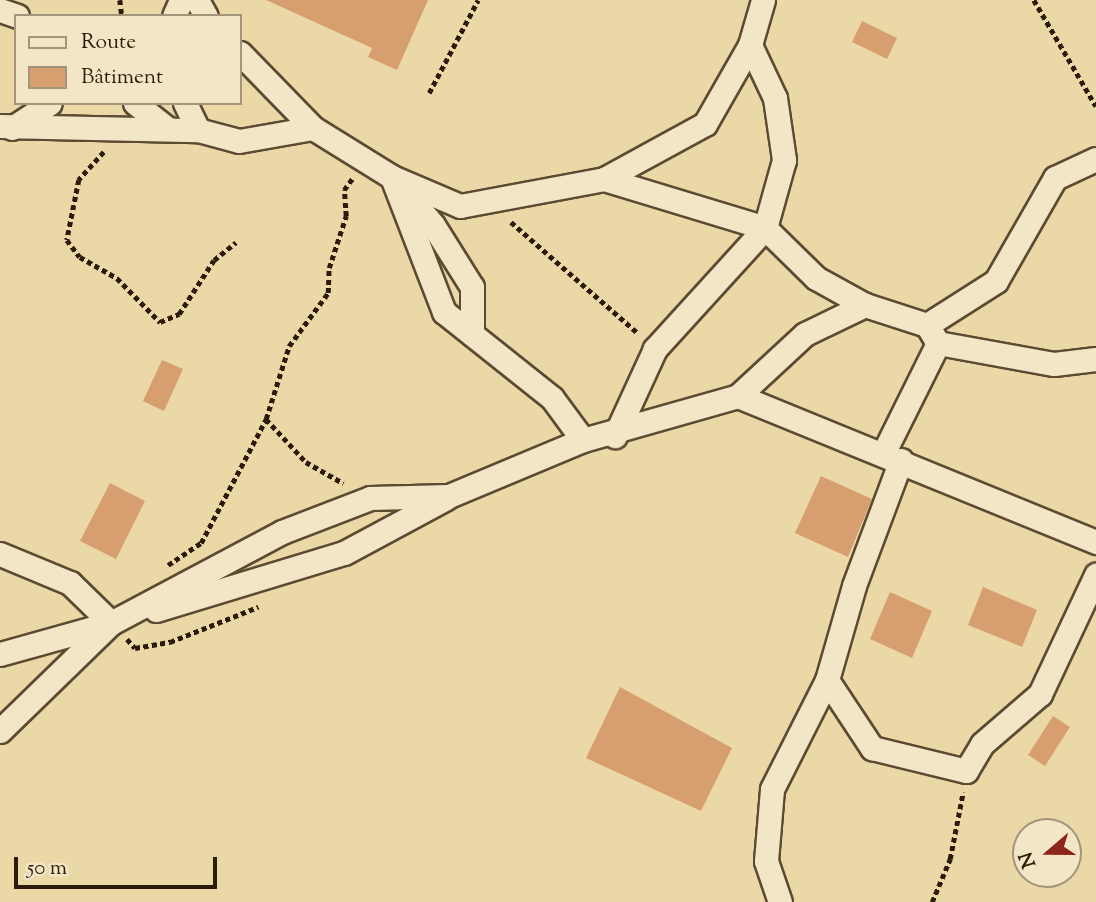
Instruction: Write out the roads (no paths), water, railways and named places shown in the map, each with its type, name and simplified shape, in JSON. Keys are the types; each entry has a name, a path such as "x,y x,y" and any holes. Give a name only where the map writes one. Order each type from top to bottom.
{"street":[{"path":"242,55 313,128 386,172 460,206 604,179 705,124 750,45 763,0"},
{"path":"615,436 655,349 765,228 784,160 775,98 750,45"},
{"path":"5,129 47,105"},
{"path":"138,105 168,129"},
{"path":"186,105 198,130"},
{"path":"5,129 114,132 198,130 239,141 313,128"},
{"path":"780,902 766,861 772,789 827,680 892,457 933,334 996,281 1055,178 1096,159"},
{"path":"386,172 444,312 472,334 496,359 552,398 583,440"},
{"path":"386,172 433,225 472,287 472,334"},
{"path":"604,179 765,228 816,278 865,305 933,334 1054,364 1096,359"},
{"path":"0,654 344,553 449,496 583,440 615,436 738,396 805,334 865,305"},
{"path":"738,396 1096,542"},
{"path":"0,731 111,623 282,532 370,498 449,496"},
{"path":"0,554 70,583 111,623"},
{"path":"827,680 872,748 965,771 982,744 1040,694 1096,575"}]}
